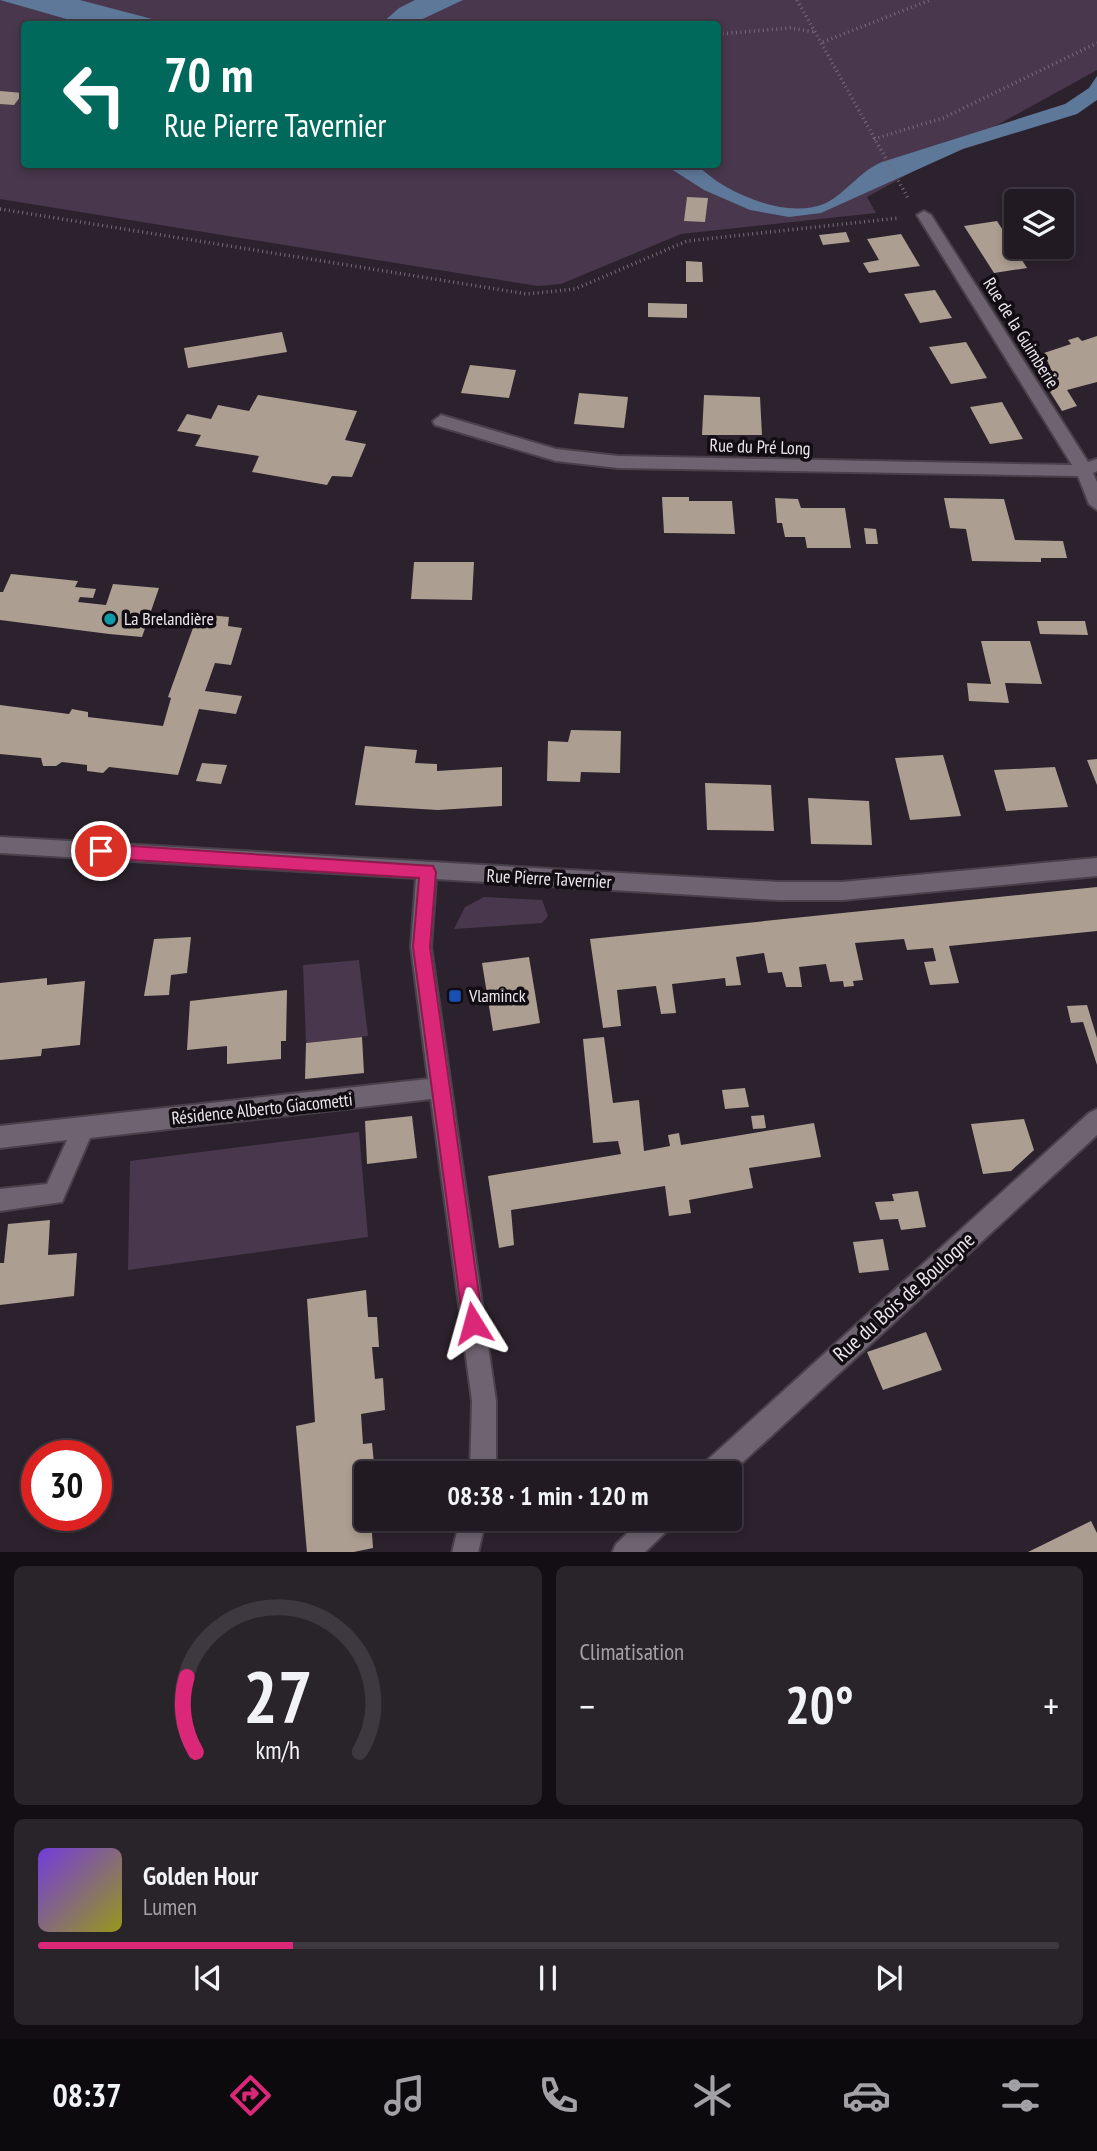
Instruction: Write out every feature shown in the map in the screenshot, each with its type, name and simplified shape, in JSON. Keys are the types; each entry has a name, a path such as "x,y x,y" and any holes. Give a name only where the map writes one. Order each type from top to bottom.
{"street":[{"name":"Rue de la Guimberie","path":"924,215 1091,468 1097,504"},
{"name":"Rue du Pré Long","path":"441,421 556,455 618,462 1049,472 1091,468"},
{"name":"Rue Pierre Tavernier","path":"0,845 778,891 842,891 1097,867"},
{"path":"427,872 421,947 484,1401 483,1461"},
{"name":"Résidence Alberto Giacometti","path":"0,1138 440,1088"},
{"name":"Rue du Bois de Boulogne","path":"725,1461 1097,1120"},
{"path":"0,1200 54,1194 83,1129"},
{"path":"465,1552 470,1531"},
{"path":"625,1552 649,1531"}],"path":[{"path":"797,0 823,42 901,187"},
{"path":"823,42 930,0"},
{"path":"721,34 790,28 816,32"},
{"path":"874,139 943,118 1097,43"},
{"path":"0,209 527,294 575,289 687,241 924,215"}],"shaded area":[{"path":"0,0 1097,0 1097,70 867,197 876,213 681,234 561,284 538,286 0,199"},
{"path":"484,897 542,900 548,916 542,923 454,929 465,907"},
{"path":"359,960 368,1036 306,1043 303,965"},
{"path":"359,1132 368,1237 128,1270 130,1161"}],"water":[{"path":"0,0 80,0 160,21 74,21"},
{"path":"415,0 463,0 418,21 384,21 399,8"},
{"path":"1097,76 1097,100 1077,114 963,149 821,213 789,217 750,210 704,190 670,168 700,168 730,189 770,205 799,209 813,207 833,199 882,162 1065,104 1089,88"}],"building":[{"path":"0,91 21,93 14,105 0,104"},
{"path":"687,197 708,198 705,222 684,221"},
{"path":"997,221 1004,232 1004,259 1021,259 1027,268 994,273 964,226"},
{"path":"846,232 850,242 823,245 819,235"},
{"path":"901,234 920,266 869,273 863,263 879,260 867,239"},
{"path":"686,261 702,262 703,282 686,282"},
{"path":"935,290 952,318 920,323 904,294"},
{"path":"648,303 687,304 687,318 648,317"},
{"path":"282,332 287,352 188,368 184,348"},
{"path":"1097,336 1097,382 1067,390 1077,406 1062,411 1037,371 1050,367 1044,353 1071,344 1068,340 1078,337 1082,341"},
{"path":"966,342 987,378 951,384 929,347"},
{"path":"470,365 516,370 509,398 461,393"},
{"path":"579,393 628,397 624,428 574,424"},
{"path":"258,395 357,411 345,440 366,444 352,477 332,476 327,485 252,472 259,456 195,446 201,435 177,431 187,414 211,419 218,405 249,411"},
{"path":"704,395 760,397 762,435 702,435"},
{"path":"1002,402 1023,439 990,444 970,407"},
{"path":"662,497 689,497 689,501 732,501 735,534 664,533"},
{"path":"775,498 798,499 801,508 845,508 851,548 807,548 805,537 785,537 782,523 777,523"},
{"path":"944,498 1004,499 1015,540 1063,541 1067,558 1041,558 1041,562 972,561 966,529 950,528"},
{"path":"864,528 876,529 878,544 866,544"},
{"path":"414,562 474,562 472,600 411,599"},
{"path":"11,574 78,581 75,587 96,589 93,598 80,597 78,602 106,605 113,584 159,588 142,637 109,634 0,620 0,592 3,592"},
{"path":"198,614 229,617 228,626 242,628 231,665 215,663 205,691 242,696 236,714 199,709 178,775 109,767 103,773 87,771 87,765 62,762 56,766 43,766 41,758 0,754 0,705 69,714 72,709 88,712 88,717 163,726 171,698 168,697"},
{"path":"1037,621 1085,621 1088,635 1040,634"},
{"path":"981,641 1030,641 1042,684 1005,683 1009,703 969,701 967,683 991,684"},
{"path":"571,730 621,731 620,773 581,772 580,782 547,781 548,741 568,742"},
{"path":"365,746 417,750 415,763 437,764 437,771 502,767 502,806 438,810 355,805"},
{"path":"943,755 961,816 910,820 895,758"},
{"path":"1097,759 1097,785 1087,760"},
{"path":"202,763 227,765 221,784 196,781"},
{"path":"1055,767 1068,807 1006,811 994,770"},
{"path":"705,783 771,785 774,831 707,830"},
{"path":"808,798 869,801 872,845 811,844"},
{"path":"1097,887 1097,931 949,946 959,983 930,985 924,962 936,961 933,948 907,950 904,939 855,943 863,980 853,981 854,986 844,987 843,981 830,982 826,964 799,967 802,987 786,987 782,972 768,973 764,953 736,957 741,985 726,986 725,978 672,984 676,1013 661,1014 656,986 617,990 621,1026 603,1028 590,939"},
{"path":"191,937 187,973 171,975 169,995 144,996 154,939"},
{"path":"529,957 540,1023 493,1031 482,963"},
{"path":"47,978 47,985 85,981 80,1045 42,1049 41,1056 0,1060 0,983"},
{"path":"287,990 286,1041 281,1041 281,1059 227,1064 227,1046 187,1050 190,1001"},
{"path":"1087,1005 1097,1038 1097,1065 1083,1022 1071,1023 1067,1006"},
{"path":"362,1037 364,1073 305,1079 306,1043"},
{"path":"604,1037 613,1103 639,1100 644,1151 670,1146 668,1135 679,1133 681,1145 814,1123 821,1157 749,1168 753,1188 689,1200 691,1213 669,1216 665,1186 511,1210 514,1245 499,1248 488,1176 621,1154 618,1141 593,1143 583,1039"},
{"path":"745,1088 749,1107 725,1109 722,1090"},
{"path":"764,1115 766,1128 753,1129 751,1116"},
{"path":"412,1116 417,1158 367,1164 365,1121"},
{"path":"1024,1119 1034,1150 1011,1171 983,1174 971,1124"},
{"path":"918,1191 926,1227 901,1230 898,1219 880,1220 875,1202 894,1201 892,1194"},
{"path":"50,1220 48,1255 77,1253 74,1296 0,1305 0,1263 4,1263 8,1224"},
{"path":"883,1239 889,1270 859,1273 853,1242"},
{"path":"366,1290 368,1317 377,1317 379,1347 372,1347 375,1379 383,1378 385,1410 361,1414 363,1444 372,1443 374,1461 354,1461 354,1531 372,1531 373,1548 354,1552 307,1552 296,1426 315,1422 307,1299"},
{"path":"926,1332 942,1370 883,1390 867,1352"},
{"path":"1091,1521 1097,1533 1097,1552 1028,1552"}],"place":[{"name":"La Brelandière","path":"110,619"},
{"name":"Vlaminck","path":"455,996"}],"route":[{"path":"101,851 427,872 421,947 473,1323"}]}
